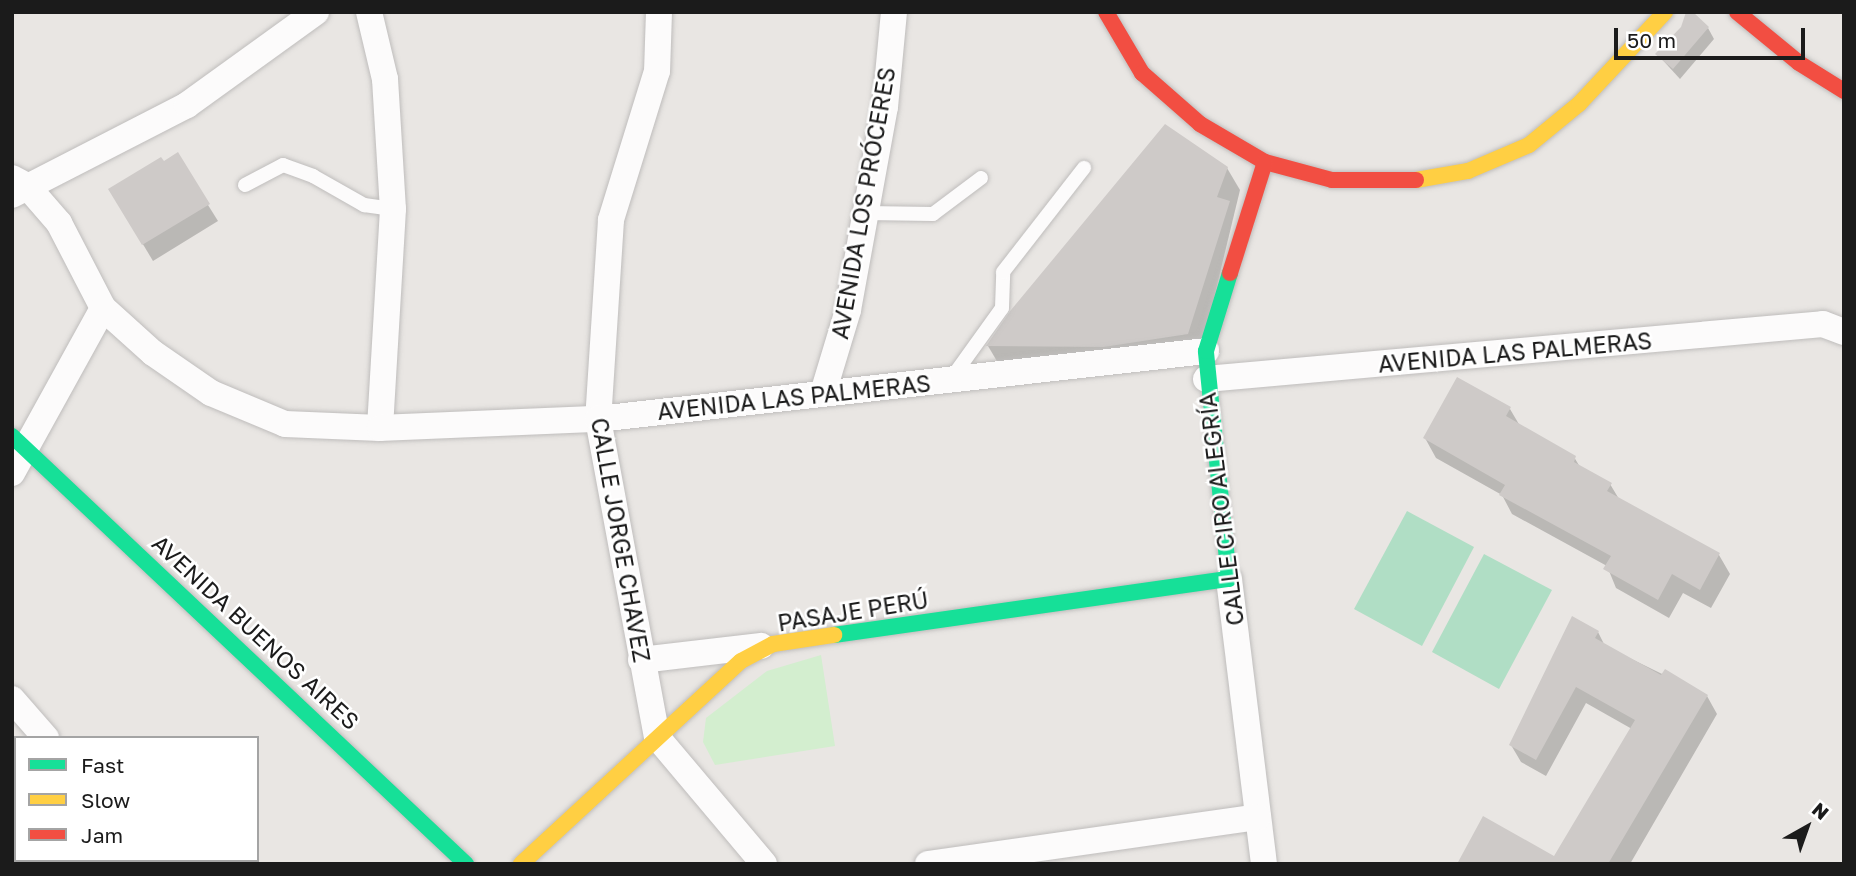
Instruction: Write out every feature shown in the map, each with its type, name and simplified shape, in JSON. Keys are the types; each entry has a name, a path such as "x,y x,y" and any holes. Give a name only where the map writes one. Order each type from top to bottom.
{"street":[{"path":"12,473 18,441 103,308 59,223 17,186 187,105 316,12"},
{"path":"369,12 385,79 393,209 380,428"},
{"name":"CALLE JORGE CHAVEZ","path":"657,737 598,419 611,220 657,71 659,12"},
{"name":"AVENIDA LOS PRÓCERES","path":"823,393 848,310 885,107 894,12"},
{"path":"1106,12 1142,73 1200,124 1265,162 1332,180 1397,183 1468,171 1539,137 1579,104 1665,12"},
{"path":"1737,12 1799,63 1844,92"},
{"name":"CALLE CIRO ALEGRÍA","path":"1264,864 1206,379 1206,351 1265,162"},
{"name":"AVENIDA LAS PALMERAS","path":"103,308 153,354 211,393 285,424 380,428 598,419 1206,351"},
{"name":"AVENIDA LAS PALMERAS","path":"1206,379 1834,328"},
{"name":"AVENIDA BUENOS AIRES","path":"18,441 466,864"},
{"name":"PASAJE PERÚ","path":"521,864 741,661 773,644 1229,579"},
{"path":"641,660 773,644"},
{"path":"12,699 44,736"},
{"path":"657,737 764,864"},
{"path":"928,864 1258,817"}],"lane":[{"path":"245,185 283,165 313,176 364,205 393,209"},
{"path":"951,379 1002,308 1003,272 1084,168"},
{"path":"866,213 933,214 981,178"}],"green space":[{"path":"1407,511 1474,547 1422,646 1354,609"},
{"path":"1484,554 1552,590 1499,689 1432,652"},
{"path":"821,655 835,746 715,765 703,742 706,718 767,671"}],"building":[{"path":"1686,12 1693,12 1709,27 1673,69 1655,54 1681,27"},
{"path":"1165,124 1228,167 1217,197 1230,201 1188,334 1104,347 986,346 1011,310"},
{"path":"178,152 210,204 142,245 108,189 161,157 164,161"},
{"path":"1457,377 1511,407 1506,416 1576,456 1574,462 1612,483 1607,491 1720,553 1700,590 1672,574 1658,600 1603,569 1611,556 1499,495 1505,485 1423,438"},
{"path":"1572,616 1599,631 1595,638 1661,675 1665,669 1708,695 1608,864 1457,864 1483,816 1554,856 1635,720 1576,687 1536,760 1509,745"}],"traffic: fast":[{"path":"834,635 1229,579 1206,351 1230,273"},
{"path":"12,436 466,864"}],"traffic: slow":[{"path":"1416,180 1468,171 1529,145 1579,104 1665,12"},
{"path":"521,864 741,661 773,644 834,635"}],"traffic: jam":[{"path":"1106,12 1142,73 1200,124 1265,162 1332,180 1416,180"},
{"path":"1737,12 1799,63 1844,91"},
{"path":"1230,273 1265,162"}]}
